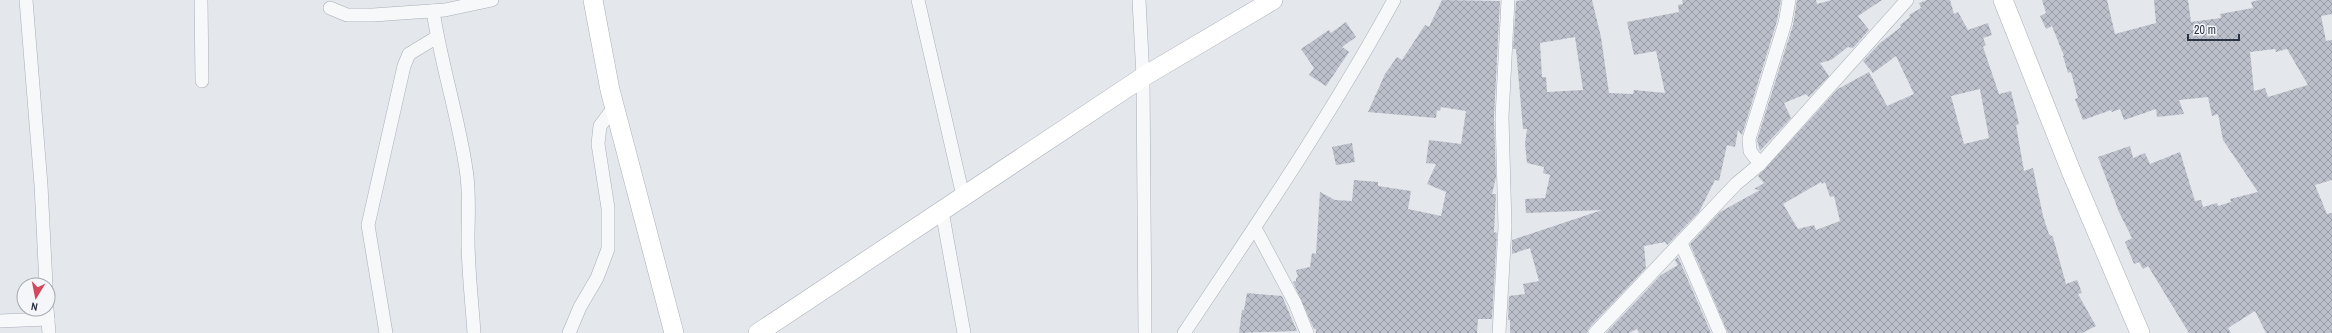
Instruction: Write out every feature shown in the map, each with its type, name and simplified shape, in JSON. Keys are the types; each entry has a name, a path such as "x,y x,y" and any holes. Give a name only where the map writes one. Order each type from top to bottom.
{"street":[{"path":"26,0 41,185 46,277"},
{"path":"201,0 202,81"},
{"path":"330,8 347,15 441,7 492,0"},
{"path":"593,0 615,106 662,295 674,333"},
{"path":"918,0 963,196"},
{"path":"1139,0 1143,77 1145,333"},
{"path":"758,333 1143,77 1273,0"},
{"path":"1184,333 1255,228 1372,40 1394,0"},
{"path":"1500,333 1506,227 1502,117 1508,0"},
{"path":"1760,164 1750,151 1749,139 1785,23 1789,0"},
{"path":"1595,333 1736,184 1760,164 1907,0"},
{"path":"2003,0 2074,178 2140,333"},
{"path":"441,7 437,37 455,110 466,170 469,208 468,240 474,333"},
{"path":"386,333 368,225 369,219 404,66 409,54 437,37"},
{"path":"569,333 580,307 597,278 608,249 608,208 598,144 600,126 615,106"},
{"path":"942,211 964,333"},
{"path":"1255,228 1295,303 1307,333"},
{"path":"1681,243 1720,333"},
{"path":"0,321 27,317"},
{"path":"47,317 48,333"}],"building":[{"path":"1442,0 1500,1 1494,117 1496,177 1492,194 1496,194 1494,232 1497,233 1492,319 1478,319 1477,333 1316,333 1316,329 1314,329 1293,282 1296,281 1296,278 1298,277 1296,270 1310,267 1312,253 1316,254 1320,192 1335,200 1352,201 1354,180 1378,182 1378,186 1411,191 1408,209 1441,216 1446,192 1427,184 1436,164 1426,163 1429,140 1461,144 1466,111 1441,107 1440,111 1437,110 1436,118 1368,112 1385,74 1397,57 1402,60 1425,25 1429,27"},
{"path":"1592,0 1601,37 1609,93 1633,94 1634,90 1665,93 1656,51 1634,55 1627,22 1679,12 1678,5 1683,4 1682,0 1781,0 1777,21 1742,135 1738,130 1735,147 1727,145 1719,181 1715,180 1699,212 1667,245 1665,242 1644,246 1646,268 1589,328 1587,333 1510,333 1510,320 1508,320 1509,296 1525,294 1523,284 1539,281 1530,248 1512,254 1512,240 1602,210 1526,213 1525,199 1545,198 1550,175 1543,173 1544,167 1527,163 1525,144 1527,129 1523,129 1516,49 1513,49 1516,1","holes":["1575,37 1583,90 1547,92 1546,77 1542,77 1540,43"]},
{"path":"1797,0 1816,0 1817,4 1832,0 1882,0 1858,16 1869,30 1853,48 1848,47 1831,60 1820,63 1829,76 1809,97 1806,94 1784,103 1791,118 1760,151 1757,140 1793,25"},
{"path":"1927,0 1950,0 1954,14 1958,12 1968,30 1988,23 1992,35 1983,38 1986,45 1983,47 1999,94 2011,91 2019,124 2016,125 2024,171 2033,168 2043,216 2049,234 2053,237 2066,284 2077,280 2082,293 2078,294 2096,326 2082,333 1728,333 1690,244 1720,212 1760,190 1754,189 1764,183 1758,176 1838,89 1869,72 1887,106 1914,94 1896,56 1873,73 1863,61 1880,43 1901,27 1900,25 1910,17 1909,15 1921,8 1919,3","holes":["1980,89 1989,138 1964,144 1951,96","1821,182 1822,184 1825,182 1830,197 1834,196 1840,221 1816,230 1814,225 1798,229 1783,204"]},
{"path":"2042,0 2107,0 2115,34 2156,23 2154,0 2188,0 2191,22 2221,18 2220,14 2253,8 2251,2 2259,0 2332,0 2332,14 2321,16 2326,41 2332,40 2332,180 2315,185 2327,214 2332,213 2332,333 2266,333 2255,311 2228,328 2231,333 2189,333 2148,266 2143,269 2139,262 2134,264 2125,242 2132,238 2119,212 2098,157 2130,146 2133,158 2145,153 2150,164 2180,152 2195,201 2201,200 2203,207 2217,203 2218,206 2231,202 2230,199 2258,192 2223,140 2218,114 2212,116 2208,97 2179,100 2184,114 2157,117 2156,109 2124,120 2120,109 2112,112 2111,110 2083,120 2075,99 2078,98 2071,72 2068,73 2064,56 2052,26 2046,29 2040,16 2046,13","holes":["2275,49 2276,52 2287,49 2308,85 2268,97 2265,88 2254,91 2250,52"]},
{"path":"1346,22 1356,37 1342,47 1349,52 1326,86 1309,75 1314,68 1301,49 1329,30 1331,33"},
{"path":"1352,143 1355,162 1336,165 1332,147"},
{"path":"1678,257 1711,333 1639,333 1637,329 1629,333 1606,333 1661,275 1678,265 1675,260"},
{"path":"1247,293 1282,296 1297,331 1239,333 1242,310 1244,310"}]}
